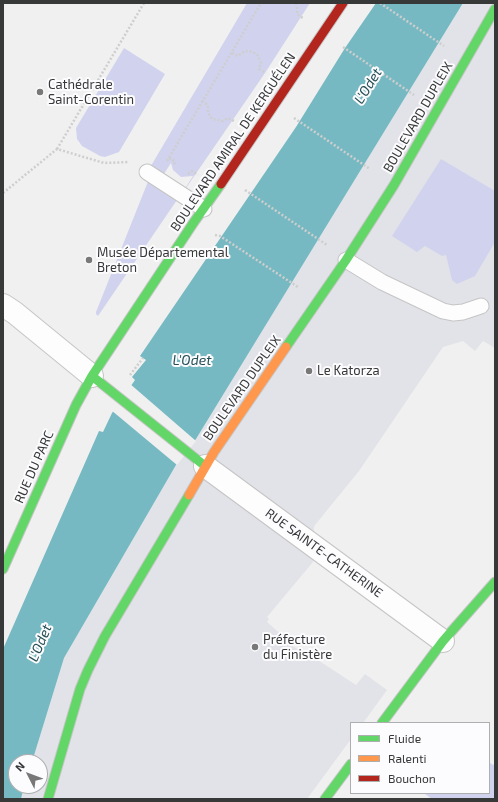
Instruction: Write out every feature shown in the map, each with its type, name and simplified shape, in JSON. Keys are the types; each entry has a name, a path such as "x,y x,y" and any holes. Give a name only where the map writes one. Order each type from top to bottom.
{"main road":[{"name":"BOULEVARD AMIRAL DE KERGUÉLEN","path":"92,376 194,222 343,3"},
{"name":"BOULEVARD DUPLEIX","path":"48,799 77,699 88,670 197,459 346,260 410,159 495,9"},
{"path":"92,376 197,459"},
{"name":"RUE DU PARC","path":"3,569 76,405 92,376"},
{"path":"383,722 443,641 495,582"},
{"path":"325,799 350,765"}],"street":[{"path":"3,305 15,313 92,376"},
{"name":"RUE SAINTE-CATHERINE","path":"197,459 443,641"}],"lane":[{"path":"152,175 204,209"},
{"path":"346,260 382,282 443,311 453,313 463,312 481,306"}],"path":[{"path":"3,193 57,149 144,3"},
{"path":"152,175 202,101 260,3"},
{"path":"296,3 297,14 308,21"},
{"path":"380,3 444,46"},
{"path":"344,48 414,95"},
{"path":"232,52 238,56 249,50 256,54 261,63 259,69 270,75"},
{"path":"202,101 208,105 208,113 212,119 223,121 228,118 239,124"},
{"path":"298,121 370,169"},
{"path":"57,149 104,163 130,162 134,164"},
{"path":"250,193 329,247"},
{"path":"220,236 298,287"},
{"path":"127,379 143,358"}],"shaded area":[{"path":"247,3 310,3 265,73 98,316 96,312 149,179 145,176","holes":["171,163 173,170 181,177 193,176 184,190 162,177"]},
{"path":"463,3 495,3 495,348 483,341 475,351 463,341 443,347 359,471 315,525 313,562 267,617 269,619 267,622 284,637 283,640 299,650 301,649 356,685 365,674 387,690 364,722 350,722 350,740 307,799 21,799 22,794 48,794 48,754 34,754 64,658 176,465 196,439"},
{"path":"124,48 165,74 119,152 105,157 100,156 82,146 77,139 76,128"},
{"path":"441,159 495,191 495,242 475,276 457,284 452,280 446,255 442,256 425,246 417,252 392,236"},
{"path":"490,763 493,765 495,763 495,799 432,799 425,794 490,794"}],"water":[{"name":"L'Odet","path":"376,3 463,3 196,439 176,465 64,658 34,754 8,754 8,794 22,794 21,799 3,799 3,649 99,431 103,432 112,413 135,380 132,377 146,360 140,356 296,127 345,48"}],"pier":[{"path":"129,383 196,441 177,465 111,410"}],"traffic: fast":[{"path":"286,347 346,260 394,185 495,9"},
{"path":"3,569 76,405 92,376 194,222 221,184"},
{"path":"92,376 205,466"},
{"path":"48,799 80,689 88,670 105,636 189,495"},
{"path":"383,722 443,641 495,582"},
{"path":"325,799 350,765"}],"traffic: slow":[{"path":"189,495 214,452 286,347"}],"traffic: jam":[{"path":"221,184 343,3"}],"place":[{"name":"Cathédrale Saint-Corentin","path":"40,92"},
{"name":"Musée Départemental Breton","path":"89,260"},
{"name":"Le Katorza","path":"309,371"},
{"name":"Préfecture du Finistère","path":"255,647"}]}
